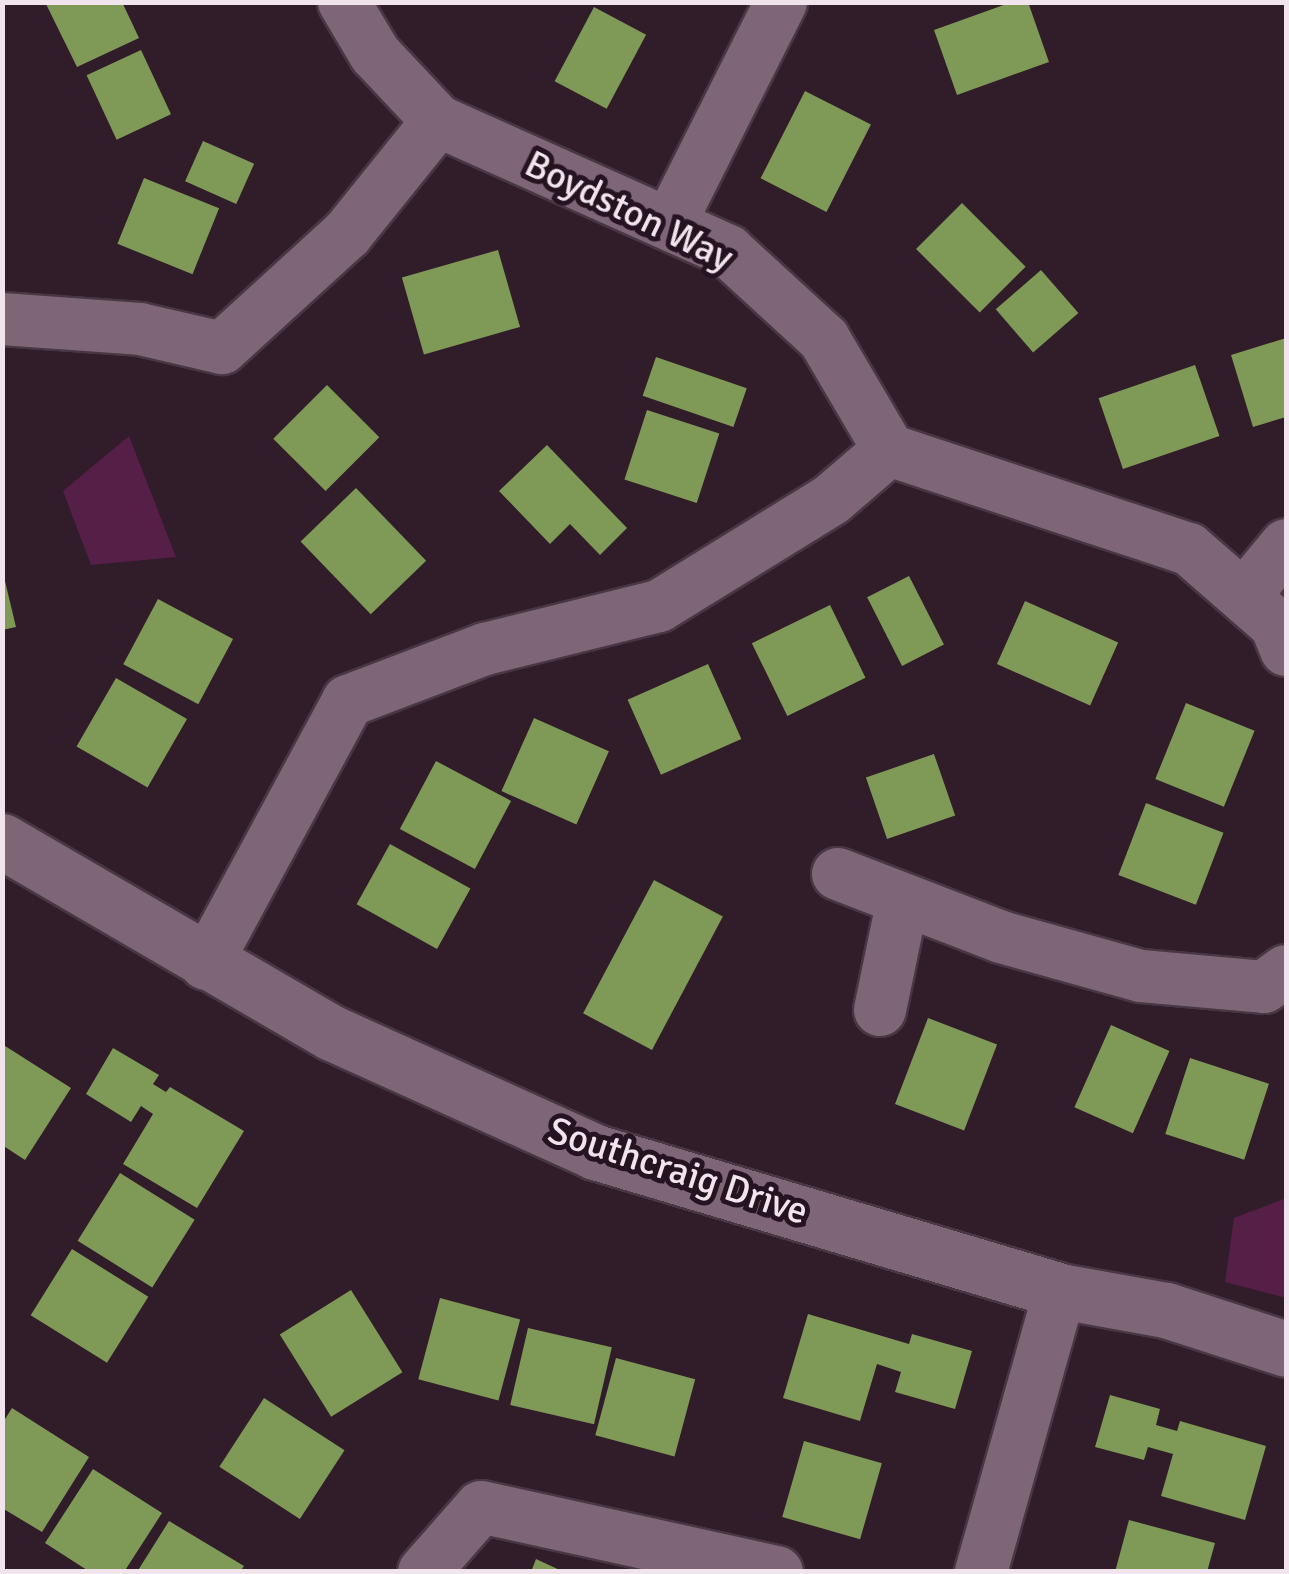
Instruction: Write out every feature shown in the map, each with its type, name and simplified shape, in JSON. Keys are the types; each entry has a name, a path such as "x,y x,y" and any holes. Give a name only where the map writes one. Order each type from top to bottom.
{"street":[{"name":"Boydston Way","path":"344,2 375,54 438,120 728,251 824,339 889,450"},
{"path":"670,223 781,2"},
{"path":"2,318 140,329 222,348 348,234 438,120"},
{"path":"206,964 348,701 485,649 659,606 832,500 889,450 1189,549 1276,625 1286,650"},
{"path":"1244,596 1286,545"},
{"name":"Southcraig Drive","path":"2,841 206,964 332,1032 596,1152 1060,1290 1166,1310 1286,1349"},
{"path":"838,874 1001,937 1141,976 1264,988 1286,971"},
{"path":"880,1010 903,899"},
{"path":"981,1572 1060,1290"},
{"path":"424,1572 481,1507 777,1572"}],"shaded area":[{"path":"129,436 176,557 91,565 63,491"},
{"path":"1286,1198 1286,1298 1225,1282 1234,1218"}],"building":[{"path":"45,2 122,2 139,38 77,67"},
{"path":"1012,2 1028,2 1049,62 957,95 934,30"},
{"path":"594,7 646,35 607,109 555,81"},
{"path":"141,50 171,114 117,140 87,75"},
{"path":"805,91 871,125 826,212 761,178"},
{"path":"203,141 254,164 236,204 185,181"},
{"path":"144,178 219,208 193,274 117,244"},
{"path":"962,203 1026,267 980,313 916,249"},
{"path":"498,250 520,327 424,354 402,278"},
{"path":"1041,270 1078,313 1033,352 996,309"},
{"path":"1286,338 1286,417 1253,427 1231,355"},
{"path":"656,357 747,388 733,427 643,396"},
{"path":"1195,365 1219,436 1123,469 1099,398"},
{"path":"327,385 379,437 326,491 273,439"},
{"path":"647,410 719,433 697,503 624,479"},
{"path":"547,445 627,528 600,555 570,524 550,544 499,491"},
{"path":"356,488 426,561 371,614 301,541"},
{"path":"909,576 944,645 902,666 867,597"},
{"path":"2,578 16,627 2,630"},
{"path":"158,599 233,639 198,704 123,664"},
{"path":"1025,601 1118,642 1090,706 997,664"},
{"path":"830,605 866,678 787,716 752,643"},
{"path":"708,664 741,739 661,775 628,700"},
{"path":"116,678 187,719 148,787 76,746"},
{"path":"1186,703 1255,731 1224,807 1155,779"},
{"path":"534,718 609,751 576,824 501,791"},
{"path":"934,754 955,815 887,839 866,777"},
{"path":"436,761 511,801 475,869 400,829"},
{"path":"1146,803 1223,833 1196,905 1118,875"},
{"path":"390,844 470,889 437,949 357,904"},
{"path":"654,880 723,917 652,1050 583,1013"},
{"path":"928,1018 997,1045 964,1130 895,1104"},
{"path":"1111,1025 1169,1051 1133,1133 1074,1107"},
{"path":"2,1044 71,1088 25,1160 2,1145"},
{"path":"113,1048 159,1075 153,1084 166,1092 170,1087 244,1131 197,1208 123,1164 153,1114 141,1106 131,1122 86,1094"},
{"path":"1190,1058 1269,1084 1244,1160 1165,1134"},
{"path":"120,1173 195,1220 152,1287 78,1241"},
{"path":"72,1249 148,1297 107,1363 31,1315"},
{"path":"351,1290 402,1372 331,1417 280,1335"},
{"path":"440,1298 520,1319 498,1401 418,1379"},
{"path":"808,1314 909,1344 912,1334 972,1351 955,1409 895,1392 901,1372 877,1364 860,1421 783,1398"},
{"path":"528,1328 612,1347 594,1424 510,1405"},
{"path":"616,1358 695,1379 675,1456 595,1435"},
{"path":"1110,1395 1160,1409 1156,1425 1177,1431 1180,1421 1266,1446 1245,1520 1161,1496 1173,1454 1148,1447 1144,1460 1095,1447"},
{"path":"264,1398 345,1450 300,1519 219,1467"},
{"path":"12,1408 89,1457 42,1532 2,1508 2,1424"},
{"path":"804,1441 882,1463 860,1539 782,1517"},
{"path":"93,1469 162,1513 124,1572 90,1572 45,1543"},
{"path":"1129,1520 1215,1543 1207,1572 1115,1572"},
{"path":"169,1521 244,1566 240,1572 137,1572"},
{"path":"536,1559 564,1572 531,1572"}]}
